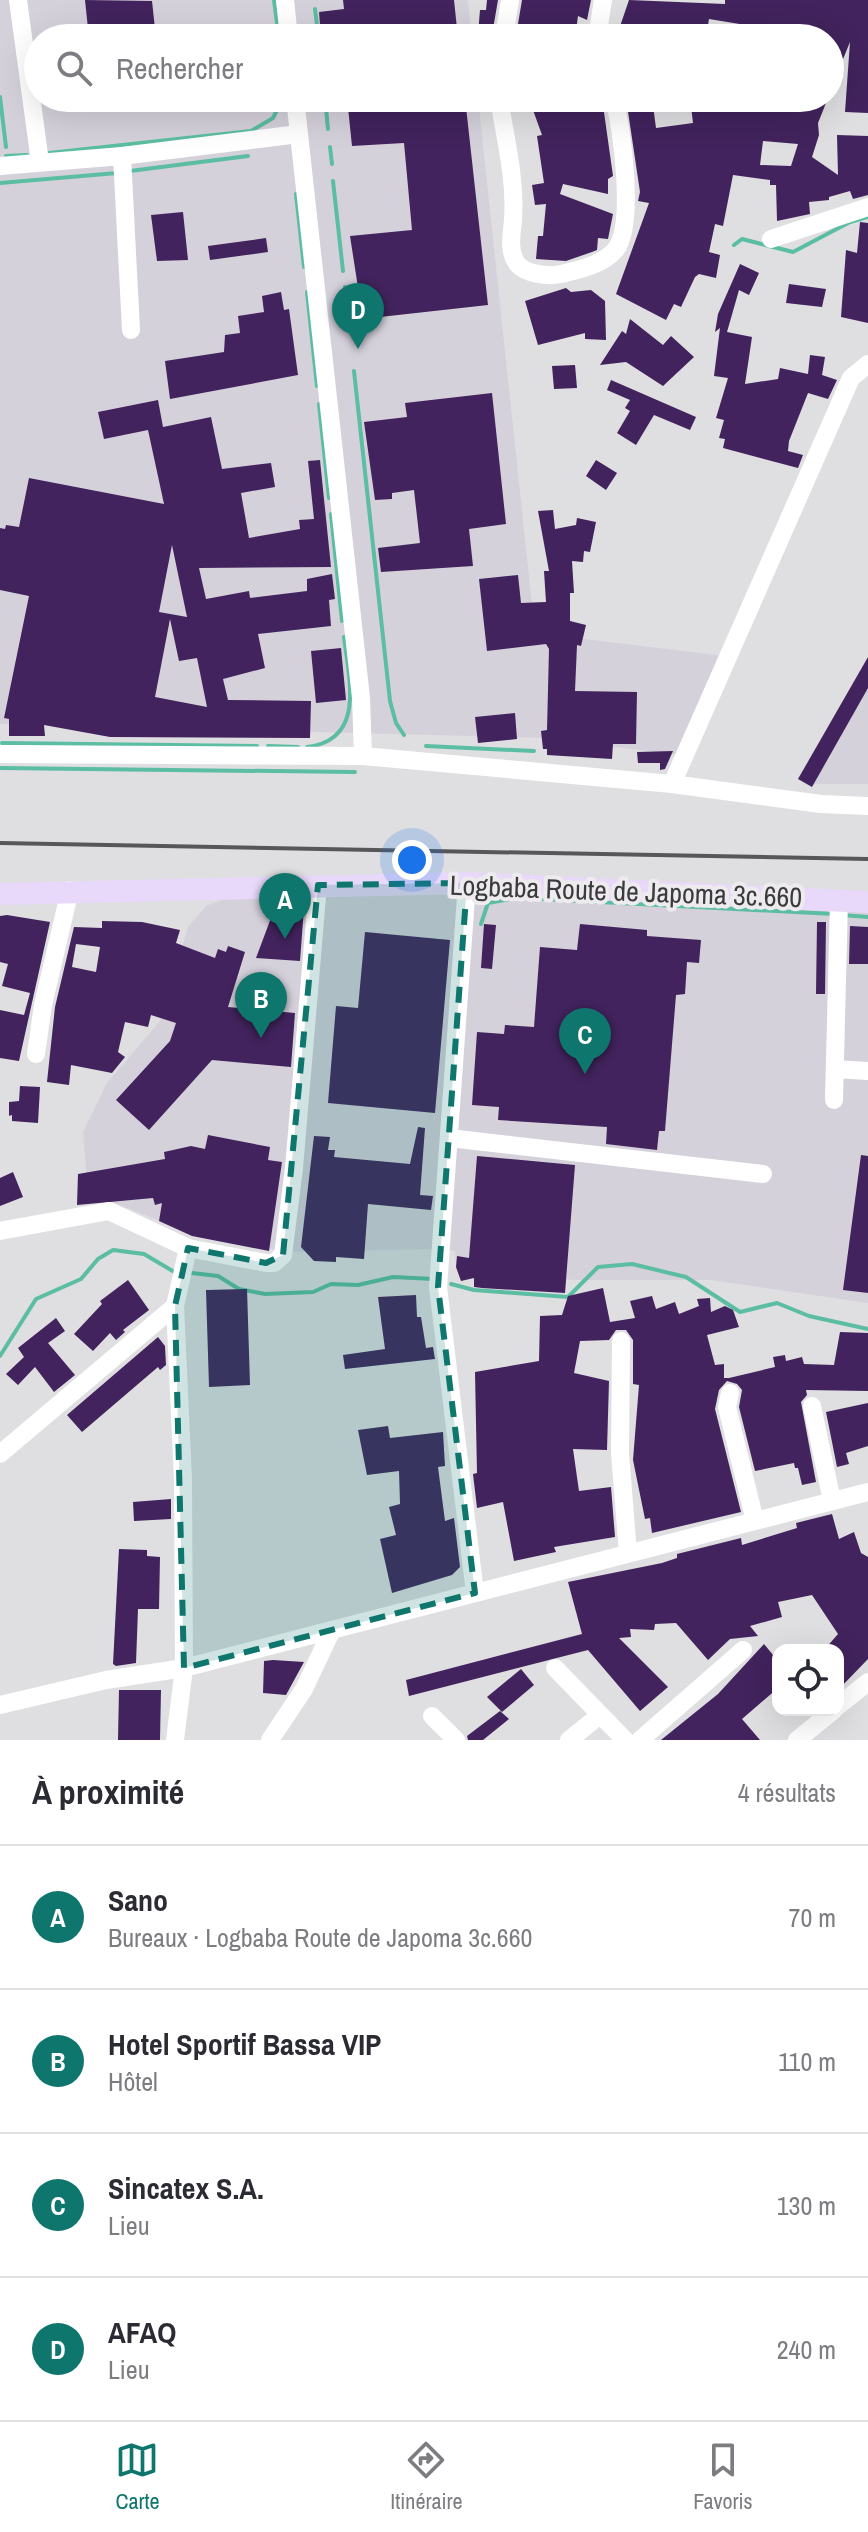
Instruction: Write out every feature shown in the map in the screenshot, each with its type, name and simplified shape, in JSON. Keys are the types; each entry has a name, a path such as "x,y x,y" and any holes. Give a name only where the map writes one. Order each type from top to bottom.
{"main road":[{"name":"Logbaba Route de Japoma 3c.660","path":"0,894 467,883 868,902"}],"street":[{"path":"18,0 24,44"},
{"path":"285,0 288,24"},
{"path":"506,24 510,0"},
{"path":"599,24 603,0"},
{"path":"33,112 40,162"},
{"path":"297,112 355,643 363,756"},
{"path":"501,112 512,181 511,246 516,262 526,271 555,275 598,262 616,248 622,233 624,153 617,112"},
{"path":"0,166 40,162 122,168 299,134"},
{"path":"122,168 131,330"},
{"path":"771,239 868,207"},
{"path":"672,784 851,378 868,364"},
{"path":"0,754 363,756 672,784 821,804 868,806"},
{"path":"467,883 438,1287 475,1593"},
{"path":"0,1231 109,1211 188,1248 266,1263 274,1263 283,1255 294,1168 318,885"},
{"path":"36,1054 43,1005 70,890"},
{"path":"834,1100 839,900"},
{"path":"835,1069 868,1071"},
{"path":"449,1138 763,1174"},
{"path":"175,1740 184,1668 183,1480 175,1306 188,1248"},
{"path":"0,1454 175,1306"},
{"path":"621,1341 620,1453 628,1553"},
{"path":"730,1393 729,1419 755,1521"},
{"path":"812,1406 832,1501"},
{"path":"0,1705 106,1680 184,1668 868,1492"},
{"path":"270,1740 304,1689 332,1630"},
{"path":"640,1740 743,1650"},
{"path":"555,1668 625,1740"},
{"path":"844,1702 868,1682"},
{"path":"569,1740 600,1715"},
{"path":"432,1716 456,1740"},
{"path":"797,1740 826,1716"}],"highlighted area":[{"path":"467,883 438,1287 475,1593 184,1668 175,1306 188,1248 266,1263 283,1255 318,885"}],"shaded area":[{"path":"0,0 468,0 471,24 24,24 24,112 479,112 535,633 732,657 678,755 546,738 0,724"},
{"path":"868,677 868,784 810,784"},
{"path":"454,892 868,912 868,1303 711,1280 575,1280 457,1272 455,1251 439,1249 287,1252 192,1233 88,1193 83,1132 107,1083 160,1021 188,927 206,906 232,896"}],"building":[{"path":"85,0 152,1 154,24 88,24"},
{"path":"343,0 454,0 457,24 320,24 319,12 344,9"},
{"path":"487,0 498,0 494,24 479,24 480,10 486,10"},
{"path":"522,0 591,0 587,20 578,16 577,24 518,24"},
{"path":"629,0 725,4 725,0 868,0 868,113 845,112 850,42 844,57 844,24 740,24 709,19 708,24 621,24"},
{"path":"348,112 467,112 488,305 353,320 350,295 359,294 350,236 412,230 404,143 352,146"},
{"path":"534,112 604,112 613,176 608,179 608,194 563,184 560,194 613,214 608,239 598,238 597,250 566,261 536,259 538,236 543,236 546,204 535,205 532,185 544,183 537,136 542,135"},
{"path":"628,112 654,112 656,128 693,123 692,112 822,112 812,157 838,175 837,135 868,136 868,195 853,199 850,191 829,197 829,200 809,202 810,214 777,221 776,185 770,185 770,180 733,175 723,226 715,224 709,252 720,255 716,278 699,274 695,277 681,307 674,304 666,320 616,294 649,203 638,201 640,192","holes":["763,141 798,144 791,166 760,165"]},
{"path":"183,212 188,260 157,261 151,215"},
{"path":"860,222 868,223 868,323 841,317 846,250 857,253"},
{"path":"266,238 268,252 210,260 208,246"},
{"path":"740,264 759,273 749,295 739,290 727,332 752,337 745,384 778,379 780,368 808,374 810,355 825,357 822,375 837,380 828,399 808,393 789,441 788,451 803,455 798,468 723,448 725,439 719,438 724,420 716,418 728,378 714,376 720,328 715,332 718,314"},
{"path":"789,284 826,289 822,307 786,303"},
{"path":"566,288 571,292 591,290 605,301 606,340 585,339 585,333 538,345 525,301"},
{"path":"281,292 284,310 289,309 298,375 170,399 165,361 224,352 225,335 240,333 238,316 264,312 262,296"},
{"path":"630,319 663,345 671,336 694,357 663,386 626,362 600,365 622,331 626,334"},
{"path":"575,365 577,388 554,389 552,366"},
{"path":"611,380 696,417 690,430 654,415 636,445 617,433 630,411 625,408 630,400 607,390"},
{"path":"492,393 506,524 469,529 473,566 381,572 378,548 420,543 414,490 392,493 392,499 375,500 364,422 407,417 405,403"},
{"path":"158,400 163,427 211,417 222,469 271,463 275,487 241,493 249,538 300,529 299,520 314,519 308,461 320,460 331,567 199,568 206,599 249,591 250,598 307,591 307,579 332,574 335,599 329,600 331,626 258,634 265,668 223,679 228,700 311,701 310,738 110,737 44,725 45,736 9,736 9,719 4,718 29,596 0,590 0,528 5,529 6,525 19,527 29,478 164,504 148,430 104,439 98,412","holes":["172,545 187,617 159,612","170,619 179,661 197,658 207,707 155,697"]},
{"path":"596,460 617,473 606,490 586,476"},
{"path":"553,510 555,529 576,525 577,518 596,522 590,552 584,551 583,562 572,561 574,593 570,593 570,621 586,625 581,646 577,645 575,691 637,692 636,744 613,744 612,759 547,755 547,749 543,749 541,731 547,730 549,649 546,644 487,651 479,579 518,575 521,603 546,602 544,571 549,571 538,511"},
{"path":"341,648 346,700 316,703 311,651"},
{"path":"868,657 868,688 812,787 798,779"},
{"path":"515,713 517,739 478,743 475,717"},
{"path":"673,751 665,769 660,770 660,763 638,763 637,752"},
{"path":"304,908 300,961 256,958 274,910"},
{"path":"0,916 50,922 19,1061 0,1058 0,1010 24,1015 30,993 2,986 8,964 0,962"},
{"path":"102,921 142,922 180,930 176,943 215,958 218,949 226,952 228,946 245,952 228,1007 295,1013 291,1067 212,1060 149,1130 116,1100 170,1041 176,1023 151,1015 148,1027 125,1022 118,1052 125,1057 112,1073 71,1065 69,1085 47,1082 55,1007 74,927 102,928","holes":["76,944 100,947 96,972 72,967"]},
{"path":"817,922 826,922 825,994 816,994"},
{"path":"484,924 496,925 492,969 481,968"},
{"path":"580,924 647,930 647,936 701,940 699,963 687,962 685,994 676,995 665,1131 659,1131 657,1150 606,1144 607,1127 498,1120 499,1107 472,1105 477,1032 504,1034 505,1025 534,1027 540,947 577,950"},
{"path":"850,926 868,927 868,964 849,964"},
{"path":"365,932 450,940 435,1113 328,1103 336,1006 358,1008"},
{"path":"20,1086 40,1087 38,1123 12,1121 12,1115 9,1116 9,1102 19,1101"},
{"path":"418,1127 425,1128 420,1195 433,1196 431,1210 368,1204 364,1259 336,1257 336,1262 314,1261 301,1247 314,1136 330,1137 328,1150 335,1150 334,1157 410,1164"},
{"path":"208,1135 270,1147 268,1160 282,1162 269,1251 192,1236 159,1221 162,1203 155,1205 153,1198 77,1205 78,1174 165,1159 164,1152 191,1146 205,1149"},
{"path":"861,1155 868,1156 868,1293 843,1290"},
{"path":"477,1156 575,1165 565,1293 482,1288 474,1287 474,1278 461,1281 456,1267 457,1256 469,1258"},
{"path":"13,1172 23,1197 0,1206 0,1178"},
{"path":"128,1280 149,1310 123,1330 125,1332 116,1340 110,1333 93,1351 74,1334 102,1304 100,1301"},
{"path":"603,1288 610,1322 635,1318 630,1301 652,1296 656,1309 675,1302 679,1314 699,1306 697,1299 710,1298 711,1312 725,1306 733,1310 739,1327 707,1335 715,1365 724,1364 724,1378 775,1367 773,1357 785,1355 786,1361 802,1357 804,1364 834,1365 840,1332 868,1333 868,1391 806,1390 807,1395 801,1402 816,1482 802,1485 794,1463 755,1471 739,1407 742,1390 737,1384 727,1381 719,1390 715,1409 741,1512 652,1533 650,1518 645,1519 633,1460 639,1385 633,1384 633,1340 626,1330 616,1330 609,1340 580,1341 574,1373 609,1381 607,1450 573,1449 579,1491 611,1487 615,1537 554,1547 556,1552 514,1561 503,1502 477,1508 473,1474 477,1473 475,1372 539,1361 540,1316 562,1315 568,1296"},
{"path":"247,1289 250,1385 209,1387 206,1290"},
{"path":"416,1295 417,1317 421,1317 426,1348 433,1347 435,1359 345,1369 343,1355 385,1349 378,1297"},
{"path":"56,1318 65,1331 48,1343 75,1375 54,1392 35,1367 18,1385 6,1374 24,1357 18,1348"},
{"path":"158,1337 165,1346 166,1365 160,1370 158,1367 82,1432 67,1415"},
{"path":"868,1403 868,1446 846,1453 849,1464 837,1467 826,1412"},
{"path":"388,1426 390,1438 443,1432 445,1466 438,1467 445,1521 454,1518 460,1567 452,1575 392,1593 380,1539 396,1535 389,1507 400,1504 399,1471 367,1475 358,1430"},
{"path":"171,1499 171,1519 134,1521 133,1502"},
{"path":"832,1514 839,1539 854,1532 861,1553 868,1557 868,1659 844,1684 844,1644 829,1644 838,1634 812,1595 778,1602 782,1617 750,1626 758,1636 730,1639 708,1660 676,1623 655,1624 654,1630 630,1629 631,1637 619,1638 668,1687 640,1711 588,1650 409,1696 406,1680 582,1634 568,1582 662,1563 677,1558 677,1554 741,1538 742,1545 797,1528 796,1523"},
{"path":"119,1549 147,1550 147,1556 160,1557 159,1609 138,1609 136,1663 116,1666 113,1664"},
{"path":"764,1644 772,1654 772,1693 742,1719 760,1740 661,1740 718,1694"},
{"path":"264,1661 304,1662 286,1695 263,1693"},
{"path":"521,1669 534,1685 502,1712 487,1697"},
{"path":"119,1690 161,1690 160,1740 118,1740"},
{"path":"500,1711 509,1719 483,1740 468,1740 467,1736"}],"waterway":[{"path":"274,0 277,24"},
{"path":"315,9 317,24"},
{"path":"0,97 6,147"},
{"path":"49,153 251,131 273,118 276,112"},
{"path":"326,112 328,129"},
{"path":"330,147 332,164"},
{"path":"6,156 27,155"},
{"path":"130,171 248,156"},
{"path":"0,183 117,173"},
{"path":"333,181 343,271"},
{"path":"296,194 304,267"},
{"path":"734,245 742,239 793,252 850,222 868,217"},
{"path":"345,287 349,321"},
{"path":"307,292 317,386"},
{"path":"354,371 390,701 396,723 404,735"},
{"path":"319,404 329,498"},
{"path":"331,514 342,621"},
{"path":"307,747 326,742 338,733 346,720 350,688 344,637"},
{"path":"2,743 257,746"},
{"path":"268,746 298,747"},
{"path":"426,746 534,751"},
{"path":"0,768 355,772"},
{"path":"481,924 488,903 515,898"},
{"path":"543,899 834,914"},
{"path":"842,915 868,917"},
{"path":"0,1356 36,1299 81,1279 98,1259 113,1250 144,1254 176,1273"},
{"path":"451,1284 474,1290 568,1297 598,1267 632,1264 686,1277 740,1312 777,1303 809,1316 868,1329"},
{"path":"192,1273 218,1276 239,1289 265,1294 313,1292 331,1284 358,1285 393,1277 434,1279"}],"railway":[{"path":"0,843 868,859"}],"place":[{"name":"AFAQ","path":"358,349"},
{"name":"Sano","path":"285,939"},
{"name":"Hotel Sportif Bassa VIP","path":"261,1038"},
{"name":"Sincatex S.A.","path":"585,1074"}]}
